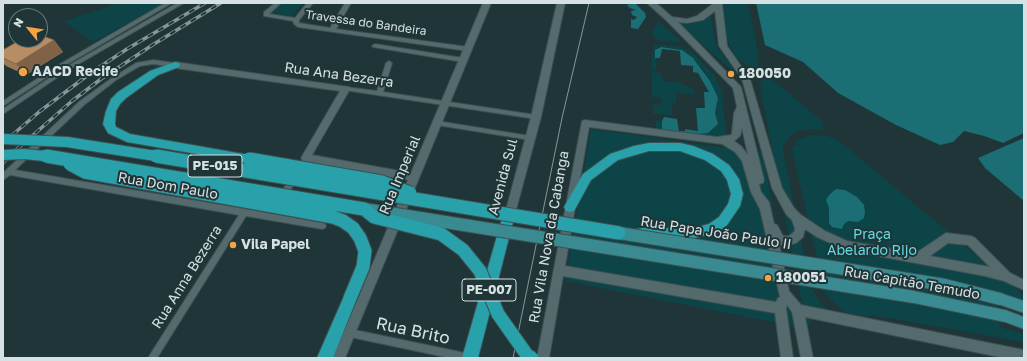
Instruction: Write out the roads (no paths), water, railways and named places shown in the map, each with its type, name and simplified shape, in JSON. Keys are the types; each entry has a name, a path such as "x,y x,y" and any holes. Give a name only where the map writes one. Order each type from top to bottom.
{"highway":[{"path":"175,65 154,73 122,95 112,106 109,124 112,130 118,135 127,138 158,144 382,182 393,185 426,200"},
{"name":"PE-015","path":"3,140 67,142 426,200"},
{"path":"570,207 587,176 614,157 634,150 662,146 680,147 709,157 724,168 733,179 738,194 734,206 724,221 713,228 694,233 619,233"},
{"name":"PE-015","path":"3,155 24,154 60,158 364,209"},
{"path":"60,158 85,172 332,216 343,220 353,228 360,238 365,251 363,268 325,358"},
{"name":"Rua Papa João Paulo II","path":"426,200 619,233"},
{"path":"364,209 374,217 441,234 463,250 480,270 498,314 518,343 532,358"},
{"name":"Avenida Sul","path":"470,358 507,222"}],"main road":[{"name":"Rua Imperial","path":"339,358 487,3"},
{"name":"Avenida Sul","path":"507,222 536,117 561,3"},
{"path":"651,3 670,19 737,87 784,292 798,310 807,358"},
{"path":"670,19 687,21 700,18 718,4"},
{"path":"718,4 723,46 746,79 777,188 790,211 797,218 820,234 846,244 985,270 1024,285"},
{"name":"Rua Ana Bezerra","path":"175,65 346,89"},
{"path":"346,89 306,158 414,177"},
{"path":"700,138 733,138 737,134 738,113 742,106"},
{"name":"Rua Vila Nova da Cabanga","path":"544,353 584,124 587,122 700,138"},
{"path":"700,138 723,141 738,148 746,160 756,192 771,220 776,237 784,241 792,240 799,234 800,229 797,218"},
{"name":"Rua Capitão Temudo","path":"364,209 957,304 1005,316 1024,323"},
{"name":"Rua Papa João Paulo II","path":"619,233 945,286 1000,299 1024,307"},
{"path":"918,258 946,238 971,241 1006,277"},
{"path":"558,270 780,308"},
{"path":"784,292 780,308 787,358"},
{"path":"798,310 1024,356"},
{"path":"544,353 553,358"}],"street":[{"path":"3,104 62,65 169,3"},
{"path":"3,112 68,68 180,3"},
{"name":"Travessa do Bandeira","path":"278,3 265,14 296,20 296,23 298,24 332,30 468,49"},
{"path":"296,20 310,3"},
{"path":"332,30 348,3"},
{"path":"375,46 463,60"},
{"name":"Rua Ana Bezerra","path":"9,172 82,103 114,79 138,64 152,62 175,65"},
{"path":"379,94 388,63"},
{"name":"Rua Ana Bezerra","path":"346,89 536,117"},
{"path":"437,123 530,138"},
{"path":"271,216 306,158"},
{"path":"3,177 9,172"},
{"name":"Rua Dom Paulo","path":"9,172 322,226"},
{"name":"Rua Anna Bezerra","path":"152,358 245,212"},
{"name":"Rua Brito","path":"350,333 470,358"}],"tram line":[{"path":"513,358 562,118 589,3"}],"railway":[{"path":"3,143 39,112 92,72 127,49 205,3"},
{"path":"8,157 72,101 101,79 154,44 221,3"},
{"path":"3,162 8,157"}],"place":[{"name":"AACD Recife","path":"23,72"},
{"name":"180050","path":"731,74"},
{"name":"Vila Papel","path":"233,245"},
{"name":"180051","path":"768,278"}],"park label":[{"name":"Praça Abelardo Rijo","path":"872,244"}]}
